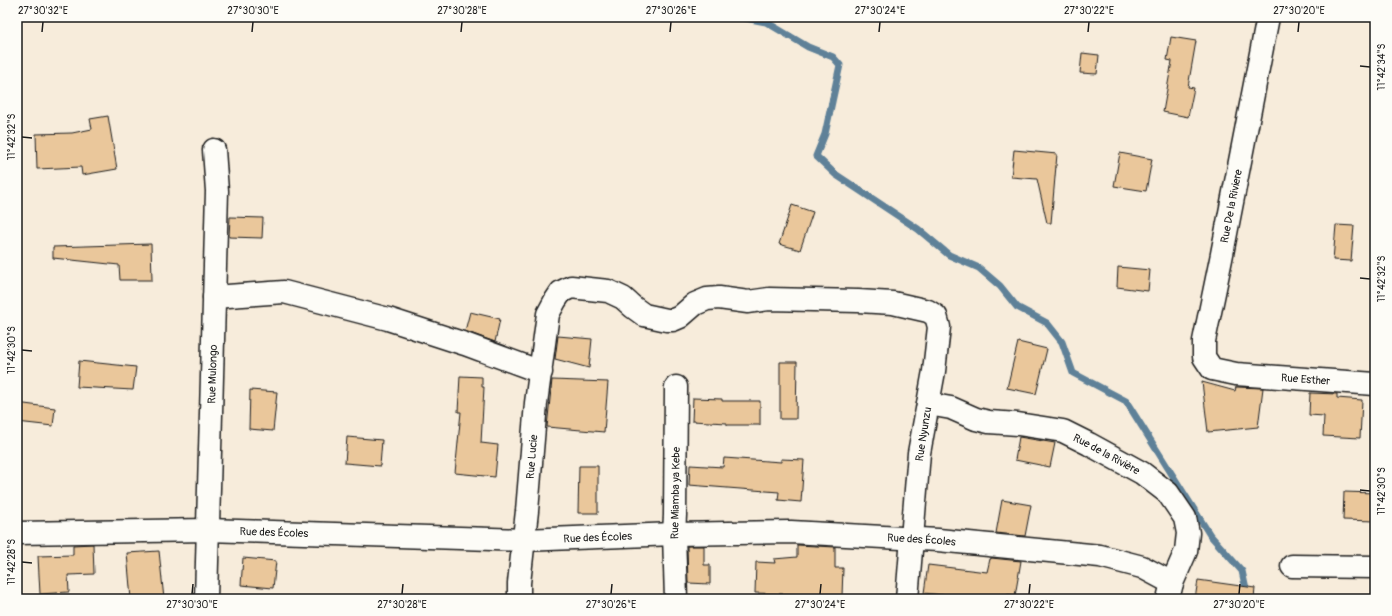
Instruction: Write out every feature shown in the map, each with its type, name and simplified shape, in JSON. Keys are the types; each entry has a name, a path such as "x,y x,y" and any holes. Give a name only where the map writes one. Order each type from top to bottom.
{"street":[{"name":"Rue De la Riviere","path":"1236,374 1212,368 1204,357 1204,341 1268,17"},
{"name":"Rue Mulongo","path":"206,599 217,191 214,150"},
{"name":"Rue Nyunzu","path":"548,314 561,292 571,287 608,290 623,298 632,307 644,315 667,320 673,320 680,317 695,304 707,299 730,299 748,302 769,299 893,303 928,311 936,316 939,327 934,371 919,453 907,599"},
{"path":"214,297 284,292 388,319 465,344 541,372"},
{"name":"Rue Lucie","path":"518,599 548,314"},
{"name":"Rue Esther","path":"1236,374 1375,384"},
{"name":"Rue Miamba ya Kebe","path":"676,387 674,534 676,599"},
{"name":"Rue de la Rivière","path":"928,404 951,408 976,419 990,422 1018,424 1063,431 1135,470 1163,489 1168,493 1185,518 1188,533 1186,551 1170,591"},
{"name":"Rue des Écoles","path":"17,533 208,530 524,540 674,534 791,532 938,540 1100,556 1142,567 1170,591"},
{"path":"1292,566 1375,567"}],"building":[{"path":"1171,37 1196,41 1188,87 1194,88 1188,117 1163,112 1172,61 1167,60"},
{"path":"1082,53 1099,55 1097,74 1080,73"},
{"path":"108,116 117,169 82,175 81,167 37,169 36,134 72,133 92,129 90,119"},
{"path":"1014,150 1057,154 1051,223 1047,223 1037,179 1011,177"},
{"path":"1120,153 1152,159 1146,191 1114,186"},
{"path":"792,205 813,212 800,250 779,244"},
{"path":"230,217 263,218 262,238 229,237"},
{"path":"1336,225 1354,226 1351,261 1333,260"},
{"path":"151,244 152,280 120,280 119,265 53,258 53,247"},
{"path":"1118,267 1150,270 1148,291 1117,287"},
{"path":"470,312 500,319 495,342 465,331"},
{"path":"558,336 592,339 589,368 555,359"},
{"path":"1018,342 1047,349 1036,394 1007,388"},
{"path":"79,361 136,367 133,390 77,387"},
{"path":"780,362 797,362 796,419 780,419"},
{"path":"460,376 482,377 482,387 484,387 481,443 498,445 495,477 455,473 461,412 458,412"},
{"path":"552,380 608,382 604,432 547,427"},
{"path":"1202,382 1235,391 1236,387 1263,388 1258,427 1208,432"},
{"path":"250,390 277,392 273,431 249,429"},
{"path":"1310,393 1337,394 1337,398 1362,400 1360,438 1323,436 1324,416 1309,415"},
{"path":"693,398 722,399 722,401 760,401 760,425 727,425 727,423 692,421"},
{"path":"17,403 55,408 53,426 17,422"},
{"path":"347,437 382,440 380,466 345,463"},
{"path":"1019,437 1055,443 1050,467 1015,460"},
{"path":"724,458 781,462 781,459 804,460 801,502 778,500 779,492 689,485 690,465 723,467"},
{"path":"579,466 598,466 598,513 578,513"},
{"path":"1344,492 1375,493 1375,521 1343,520"},
{"path":"1002,500 1031,505 1025,536 996,533"},
{"path":"93,544 94,574 68,575 69,592 40,594 38,556 73,555 73,545"},
{"path":"797,545 835,547 835,568 843,568 842,596 755,593 756,562 775,563 774,559 797,557"},
{"path":"687,546 704,546 704,565 710,565 710,584 688,583"},
{"path":"159,551 164,599 131,599 127,553"},
{"path":"243,558 276,561 273,588 241,585"},
{"path":"991,558 1021,561 1015,596 1007,594 1006,599 979,599 924,593 928,565 987,572"},
{"path":"1198,580 1255,588 1254,599 1195,599"}],"waterway":[{"path":"740,17 766,22 808,47 833,57 840,65 825,134 816,156 835,174 918,229 949,255 979,268 1000,286 1017,307 1047,323 1062,342 1073,373 1126,401 1210,535 1242,571 1248,599"}]}
